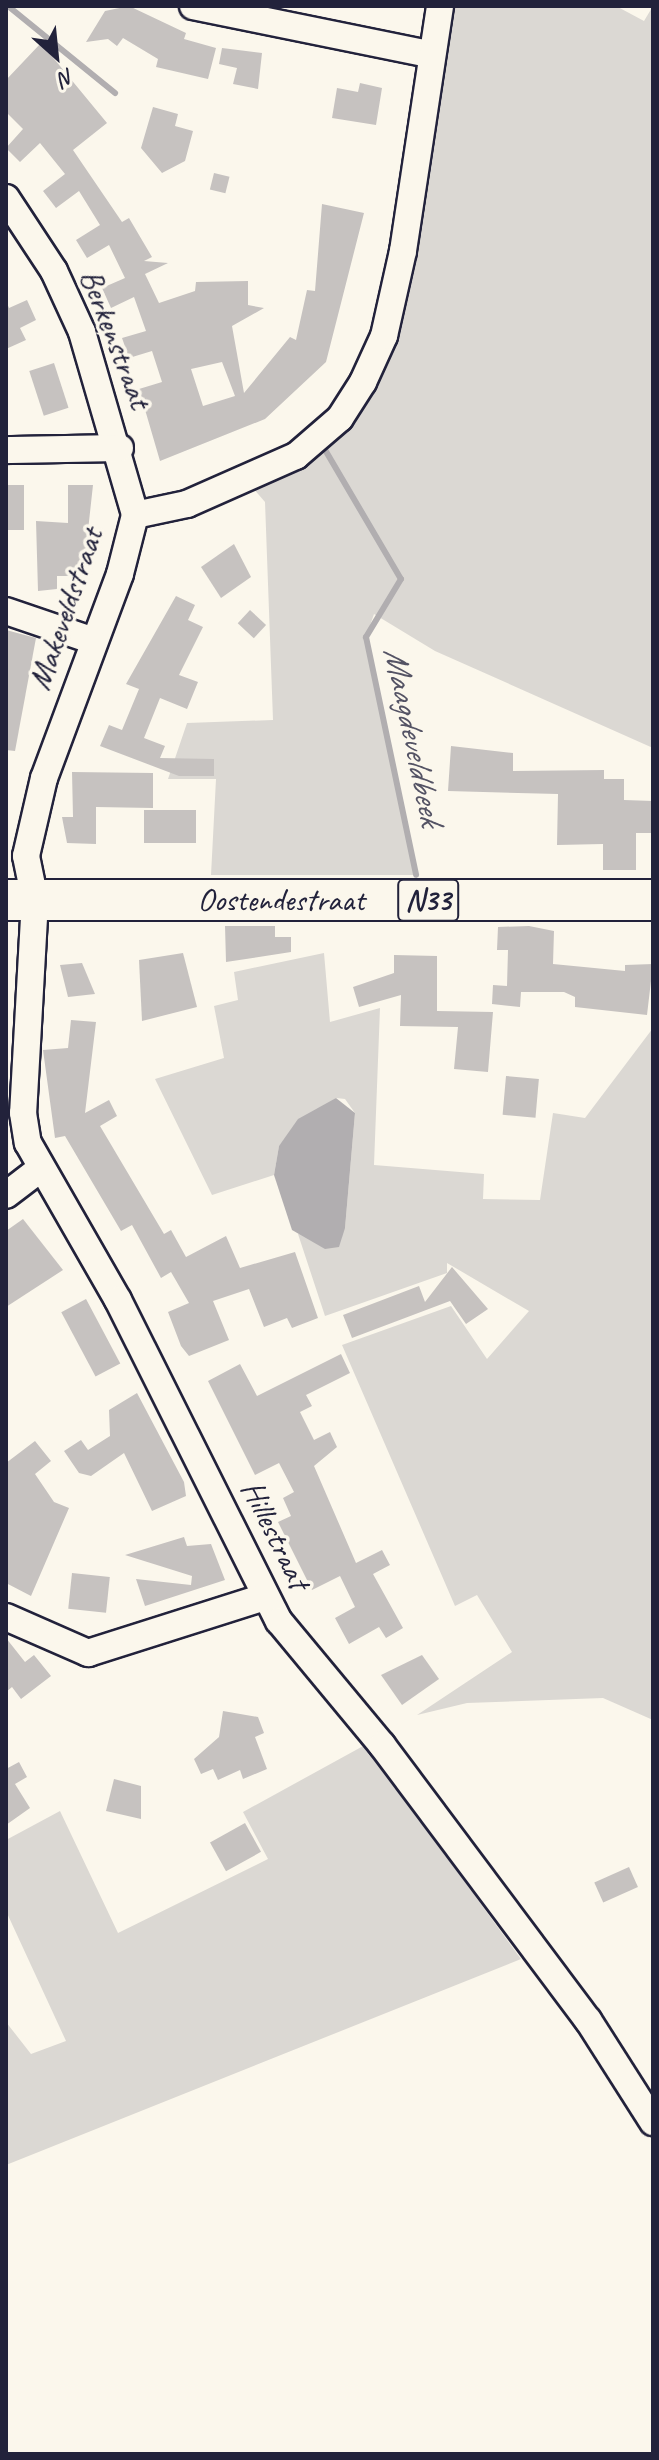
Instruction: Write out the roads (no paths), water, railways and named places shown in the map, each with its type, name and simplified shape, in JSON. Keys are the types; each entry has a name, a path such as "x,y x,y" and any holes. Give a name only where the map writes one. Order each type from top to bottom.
{"main road":[{"name":"Oostendestraat","path":"20,900 653,900"}],"street":[{"path":"193,6 428,54"},
{"name":"Makeveldstraat","path":"20,900 26,856 44,778 91,640 120,574 135,515 187,504 296,456 340,418 363,382 384,336 403,251 428,54 440,6"},
{"name":"Berkenstraat","path":"6,198 60,283 120,448 135,515"},
{"path":"6,450 120,448"},
{"path":"6,611 91,640"},
{"name":"Hillestraat","path":"20,900 23,1113 40,1169 118,1300 265,1597 588,2020 653,2122"},
{"path":"6,1195 40,1169"},
{"path":"6,1617 88,1653 265,1597"}],"waterway":[{"name":"Maagdeveldbeek","path":"8,6 115,93"},
{"name":"Maagdeveldbeek","path":"324,448 401,579 366,637 416,875"}]}
